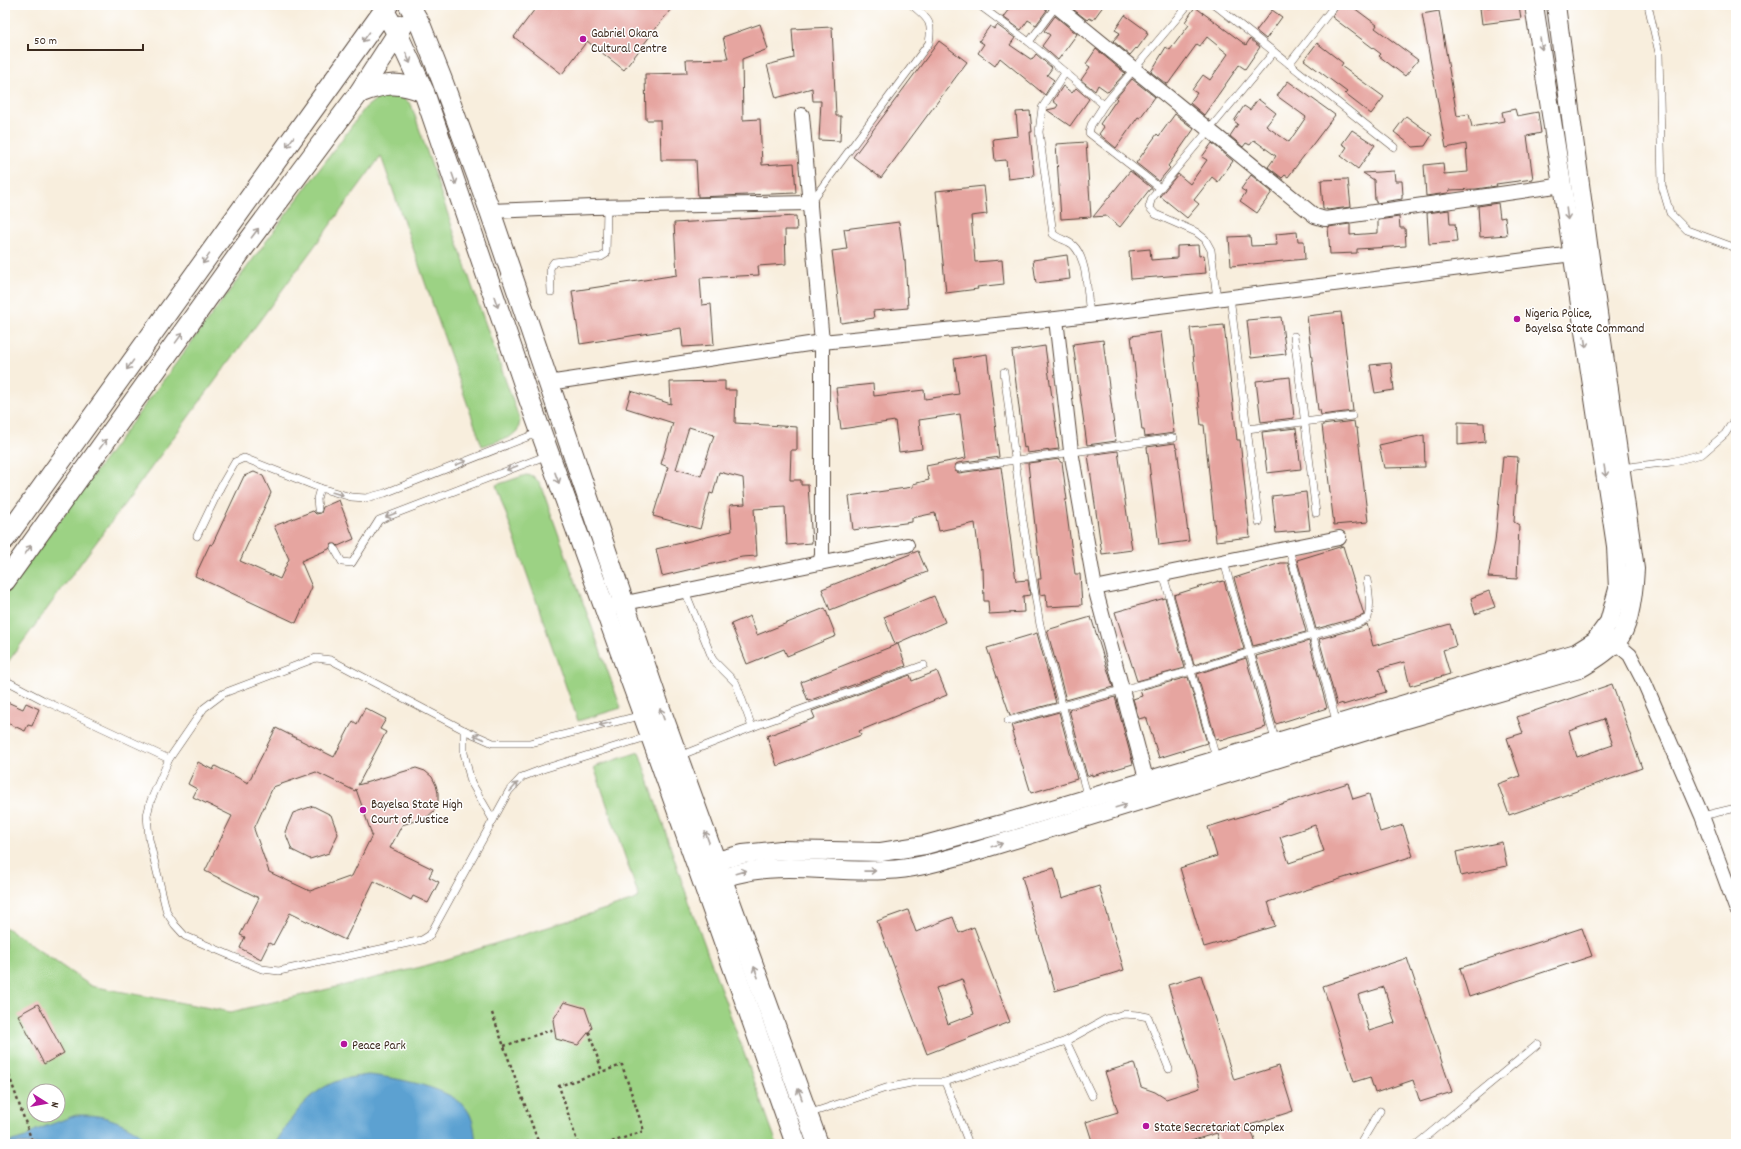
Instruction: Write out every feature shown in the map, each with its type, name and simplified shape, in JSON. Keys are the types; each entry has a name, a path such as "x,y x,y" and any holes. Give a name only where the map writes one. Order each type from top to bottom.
{"main road":[{"path":"5,539 385,7 424,92 541,432 643,715 710,873 808,1114 818,1144"},
{"path":"5,581 242,250 359,94 412,7"},
{"path":"412,7 442,80 490,211 678,757 710,873 796,1144"},
{"path":"359,94 378,86 395,83 410,86 424,92"}],"street":[{"path":"1056,5 1316,216 1325,219 1563,185"},
{"path":"710,873 743,854 782,850 881,852 925,845 1088,799 1149,789 1383,726 1580,669 1604,654 1620,638 1628,616 1634,590 1635,569 1620,468 1580,253 1563,185 1534,5"},
{"path":"710,873 779,867 848,871 918,867 972,852 1149,789 1217,760 1576,653 1595,641 1610,622 1618,589 1616,546 1580,253 1556,5"},
{"path":"802,116 822,342 822,547 820,563"},
{"path":"490,211 810,203"},
{"path":"548,383 822,342 1056,319 1580,253"},
{"path":"1056,319 1071,451 1095,588 1149,789"},
{"path":"1095,588 1339,538"},
{"path":"605,608 907,545"},
{"path":"1602,631 1630,656 1645,684 1702,816 1736,908"}],"lane":[{"path":"810,203 929,43 932,29 926,17 912,5"},
{"path":"980,5 1029,42 1104,105"},
{"path":"1029,42 1056,5"},
{"path":"1160,188 1090,133 1090,125 1104,105 1188,5"},
{"path":"1215,5 1394,147"},
{"path":"1289,64 1335,5"},
{"path":"1648,5 1659,54 1662,186 1670,213 1687,230 1736,248"},
{"path":"1259,522 1247,429 1223,298 1211,250 1205,239 1196,232 1155,214 1149,207 1152,198 1160,188 1274,52"},
{"path":"1065,73 1042,108 1039,132 1054,234 1060,240 1071,243 1078,250 1082,260 1090,315"},
{"path":"551,292 550,268 554,262 601,258 606,254 607,207"},
{"path":"1294,336 1316,513"},
{"path":"1004,372 1024,529 1040,625 1088,799"},
{"path":"1247,429 1352,416"},
{"path":"1620,468 1671,462 1702,454 1725,434 1736,417"},
{"path":"197,536 221,486 235,462 244,458 320,488 351,497 366,498 541,432"},
{"path":"959,468 1071,451 1174,438"},
{"path":"334,548 342,562 352,563 380,520 549,454"},
{"path":"318,509 317,499 320,488"},
{"path":"1289,549 1337,724"},
{"path":"1224,562 1276,743"},
{"path":"1163,574 1217,760"},
{"path":"1008,722 1191,671 1250,652 1358,623 1368,618 1370,602 1367,580"},
{"path":"685,591 713,660 736,683 752,727"},
{"path":"643,715 530,744 493,743 464,730 331,660 316,658 224,693 204,708 169,759 151,800 147,815 149,839 167,913 185,936 262,969 279,971 422,940 430,935 509,791 522,777 543,769 651,736"},
{"path":"678,757 752,727 924,665"},
{"path":"5,680 43,700 169,759"},
{"path":"464,730 464,753 471,782 494,820"},
{"path":"1702,816 1736,808"},
{"path":"808,1114 886,1088 916,1082 945,1082 1066,1041 1106,1019 1124,1014 1148,1017 1169,1069"},
{"path":"1066,1041 1092,1096"},
{"path":"1417,1144 1538,1044"},
{"path":"945,1082 969,1144"},
{"path":"1360,1144 1380,1111"}],"path":[{"path":"492,1013 539,1144"},
{"path":"504,1046 554,1029"},
{"path":"589,1032 602,1071"},
{"path":"5,1064 32,1144"},
{"path":"578,1144 558,1086 622,1065 644,1131 613,1143 606,1144"}],"green space":[{"path":"389,95 401,97 411,104 472,286 520,421 518,430 510,437 482,446 381,156 5,666 5,594 365,108 379,97"},
{"path":"526,475 533,476 540,483 621,708 578,721 496,485"},
{"name":"Peace Park","path":"639,752 682,882 777,1144 5,1144 5,927 91,986 231,1012 421,967 631,901 639,897 594,767"}],"water":[{"path":"368,1075 392,1078 422,1085 450,1096 461,1103 468,1111 472,1119 476,1144 275,1144 295,1114 312,1096 332,1083 353,1077"},
{"path":"76,1115 105,1117 120,1122 134,1130 151,1144 5,1144 26,1137 36,1130 55,1123 66,1123 66,1119"}],"building":[{"name":"Gabriel Okara Cultural Centre","path":"538,5 674,5 624,70 587,41 562,74 514,37"},
{"path":"1012,5 1039,5 1047,10 1036,25 1028,20 1021,30 1003,17"},
{"path":"1071,5 1104,5 1093,20 1089,18 1087,20 1074,10 1075,8"},
{"path":"1340,5 1350,5 1377,25 1375,28 1418,60 1405,76 1379,56 1381,54 1332,17"},
{"path":"1519,5 1521,19 1482,24 1480,8"},
{"path":"1195,7 1246,45 1250,39 1260,47 1245,69 1239,65 1204,115 1190,103 1197,93 1192,90 1203,75 1210,80 1228,54 1207,37 1200,46 1197,44 1168,84 1151,72 1166,47 1170,50 1189,25 1185,22"},
{"path":"1272,10 1282,17 1266,39 1256,31"},
{"path":"1439,11 1457,116 1469,114 1472,127 1504,121 1502,112 1515,109 1517,116 1538,112 1541,133 1527,136 1533,179 1496,184 1497,186 1476,189 1450,190 1448,193 1426,196 1424,165 1443,163 1444,174 1468,172 1466,144 1446,148 1422,14"},
{"path":"1125,15 1147,31 1146,33 1148,34 1137,49 1136,48 1130,55 1113,41 1120,33 1115,30"},
{"path":"1055,16 1077,34 1058,60 1042,46 1050,35 1044,31"},
{"path":"760,24 768,49 742,59 743,120 760,119 762,165 794,163 796,193 698,197 696,160 661,160 660,120 646,120 645,74 687,73 686,60 728,59 723,37"},
{"path":"997,25 1015,38 1010,45 1032,60 1036,54 1052,68 1047,75 1054,80 1045,95 1000,58 995,66 978,53 984,44 979,41 990,26 994,29"},
{"path":"832,27 836,116 841,116 840,141 819,140 821,101 813,101 812,88 776,98 767,65 794,58 792,29"},
{"path":"939,41 967,62 881,178 853,157"},
{"path":"1317,43 1343,63 1341,66 1384,97 1371,114 1345,94 1347,92 1304,60"},
{"path":"1096,49 1125,73 1108,92 1098,85 1095,91 1081,80 1090,67 1086,64"},
{"path":"1132,79 1155,97 1140,118 1138,117 1116,148 1099,134 1104,127 1100,124 1117,99 1116,98"},
{"path":"1288,81 1335,115 1288,177 1285,175 1282,178 1268,167 1276,156 1254,140 1250,145 1246,143 1243,147 1230,136 1238,124 1234,121 1244,106 1250,110 1258,99 1276,113 1266,126 1289,142 1306,117 1277,96"},
{"path":"1063,86 1072,93 1076,88 1089,99 1070,126 1047,110 1056,108 1058,105 1053,101"},
{"path":"1030,111 1032,132 1030,132 1034,176 1008,179 1006,160 995,161 993,139 1018,136 1016,112"},
{"path":"1175,114 1194,129 1168,166 1170,168 1159,181 1136,163 1157,134 1159,136"},
{"path":"1406,116 1432,135 1425,146 1413,147 1394,132"},
{"path":"1352,130 1375,145 1358,169 1341,156 1347,147 1342,144"},
{"path":"1086,142 1091,217 1061,219 1056,144"},
{"path":"1212,143 1233,161 1218,182 1212,177 1194,200 1199,204 1187,218 1160,196 1178,174 1190,184 1207,160 1202,157"},
{"path":"1130,171 1153,189 1150,189 1120,227 1106,216 1093,217"},
{"path":"1394,171 1395,181 1402,181 1402,199 1376,203 1374,180 1363,173"},
{"path":"1251,175 1272,192 1257,213 1240,201 1246,192 1241,189"},
{"path":"1348,179 1351,207 1327,210 1323,209 1321,180"},
{"path":"984,186 987,214 971,216 975,262 1002,260 1004,284 946,293 936,191"},
{"path":"1498,203 1500,218 1505,217 1507,235 1480,237 1478,206"},
{"path":"1449,210 1450,224 1455,224 1457,242 1429,244 1427,213"},
{"path":"796,216 797,230 785,230 786,264 758,266 759,275 700,278 702,305 711,304 714,345 683,347 681,328 580,344 572,291 677,275 674,223"},
{"path":"1399,217 1400,228 1405,228 1406,246 1357,249 1357,253 1330,254 1328,227 1350,224 1350,235 1378,233 1378,220"},
{"path":"899,222 905,260 908,308 873,311 874,318 841,323 832,251 847,249 844,229"},
{"path":"1297,232 1298,241 1304,241 1305,259 1231,266 1229,237 1250,236 1251,246 1277,245 1276,234"},
{"path":"1198,245 1199,256 1204,255 1206,273 1131,279 1129,251 1150,249 1151,260 1177,258 1177,246"},
{"path":"1067,255 1070,279 1036,283 1033,260"},
{"path":"1341,312 1353,411 1321,415 1320,410 1318,410 1307,316"},
{"path":"1281,317 1286,354 1251,358 1247,320"},
{"path":"1224,325 1237,440 1240,440 1250,537 1216,541 1204,425 1201,425 1190,328"},
{"path":"1161,332 1174,433 1145,437 1144,430 1142,430 1131,336"},
{"path":"1103,340 1116,441 1087,445 1073,344"},
{"path":"1045,346 1059,449 1027,453 1026,447 1024,448 1012,351"},
{"path":"987,354 999,457 958,463 954,468 955,471 959,473 1001,467 1016,581 1028,580 1030,595 1023,596 1024,612 989,614 988,601 984,601 983,568 981,569 975,523 939,531 935,513 912,518 912,522 853,530 849,496 913,487 913,484 929,480 926,466 966,458 960,414 919,420 922,449 899,452 895,421 841,429 836,388 873,384 874,396 924,390 925,399 959,394 954,359"},
{"path":"1391,363 1394,390 1375,393 1370,365"},
{"path":"1290,377 1294,418 1261,422 1256,381"},
{"path":"725,381 725,390 736,390 735,423 797,427 797,450 791,450 790,480 801,480 801,485 808,485 812,543 787,545 785,507 754,509 757,556 742,557 662,576 656,549 732,531 730,505 745,504 743,478 719,472 713,494 710,493 700,529 653,516 668,467 661,464 673,423 626,408 631,391 671,404 670,382","holes":["689,427 714,435 701,476 676,469"]},
{"path":"1354,421 1355,428 1357,428 1368,522 1334,525 1322,425"},
{"path":"1458,422 1484,423 1485,442 1458,445"},
{"path":"1296,428 1301,469 1267,473 1262,432"},
{"path":"1424,435 1425,467 1384,468 1379,445"},
{"path":"1175,443 1177,448 1189,541 1159,545 1147,447"},
{"path":"1118,451 1132,550 1102,554 1088,455"},
{"path":"1503,456 1518,457 1514,522 1519,525 1517,579 1488,577 1495,542"},
{"path":"1060,459 1060,462 1062,462 1067,500 1065,500 1075,574 1080,574 1082,605 1047,607 1046,594 1040,595 1038,579 1041,579 1028,463"},
{"path":"254,472 263,476 271,493 240,561 280,579 289,559 274,526 313,511 316,514 321,513 323,507 339,500 354,539 338,546 336,544 332,544 329,549 301,561 312,587 296,623 195,576 210,544 212,545 244,476"},
{"path":"1306,492 1310,530 1276,533 1272,496"},
{"path":"1343,546 1364,615 1316,629 1297,560"},
{"path":"918,551 927,572 830,610 822,589"},
{"path":"1281,563 1288,563 1306,632 1253,646 1234,578"},
{"path":"1219,581 1224,581 1244,649 1194,665 1174,595"},
{"path":"1489,591 1495,607 1475,614 1471,598"},
{"path":"934,596 945,622 895,644 884,617"},
{"path":"1165,598 1185,668 1137,681 1115,612"},
{"path":"825,608 836,636 787,656 784,649 747,664 731,624 750,616 757,635"},
{"path":"1091,617 1113,687 1066,700 1047,630"},
{"path":"1367,624 1373,646 1450,624 1456,646 1443,650 1450,674 1410,686 1404,662 1379,669 1386,692 1343,705 1343,703 1337,705 1319,639 1359,628"},
{"path":"1037,633 1056,703 1010,715 987,648"},
{"path":"1309,641 1327,708 1276,724 1256,656"},
{"path":"898,644 906,666 808,701 801,682"},
{"path":"1246,658 1266,727 1220,741 1219,739 1216,740 1197,674"},
{"path":"937,671 947,695 859,731 861,735 777,766 767,736 815,718 812,711 910,675 912,681"},
{"path":"1188,677 1207,743 1159,758 1147,719 1146,717 1139,719 1133,699 1142,696 1140,690"},
{"path":"1612,684 1642,768 1509,815 1498,784 1520,776 1507,738 1523,733 1517,717","holes":["1604,719 1613,745 1577,757 1569,731"]},
{"path":"1115,697 1133,764 1092,776 1092,774 1087,776 1069,710"},
{"path":"5,701 23,709 26,703 39,709 32,726 28,725 25,731 5,722"},
{"path":"365,708 386,719 380,729 386,732 358,785 416,768 425,771 432,777 438,793 438,802 434,811 427,817 402,825 390,848 433,869 429,877 439,882 428,903 413,896 411,900 374,881 345,940 290,913 273,945 269,943 261,959 240,948 245,937 240,935 259,898 205,871 232,816 193,797 197,789 188,784 198,762 213,770 215,766 248,783 276,728 334,757 353,721 357,724","holes":["316,772 355,791 356,789 372,835 352,876 310,891 269,872 254,829 273,787"]},
{"path":"1059,712 1077,779 1031,793 1012,732 1014,731 1012,725"},
{"path":"1348,783 1353,799 1369,794 1380,832 1403,825 1413,856 1268,902 1275,926 1204,947 1180,868 1217,856 1208,827","holes":["1315,825 1324,851 1289,863 1280,837"]},
{"path":"313,806 331,815 338,834 329,853 310,859 292,850 285,832 293,813"},
{"path":"1502,842 1507,866 1461,876 1456,852"},
{"path":"1054,868 1062,898 1099,886 1124,970 1055,991 1022,877"},
{"path":"908,910 916,932 953,917 959,933 974,927 1010,1022 927,1054 877,921","holes":["962,979 974,1014 948,1024 936,988"]},
{"path":"1582,928 1592,956 1469,997 1460,968"},
{"path":"1407,958 1452,1092 1420,1102 1413,1080 1375,1093 1370,1077 1354,1082 1323,986","holes":["1384,987 1395,1023 1369,1031 1358,995"]},
{"path":"1201,975 1234,1080 1279,1066 1293,1111 1250,1125 1256,1144 1220,1144 1217,1133 1181,1144 1093,1144 1086,1122 1118,1112 1105,1072 1134,1063 1141,1087 1155,1092 1166,1099 1200,1088 1168,985"},
{"path":"564,1002 585,1008 592,1028 578,1045 556,1039 553,1020"},
{"path":"38,1004 64,1053 44,1064 18,1015"}],"place":[{"name":"Gabriel Okara Cultural Centre","path":"583,39"},
{"name":"Nigeria Police, Bayelsa State Command","path":"1517,319"},
{"name":"Bayelsa State High Court of Justice","path":"363,810"},
{"name":"Peace Park","path":"344,1044"},
{"name":"State Secretariat Complex","path":"1146,1126"}]}
